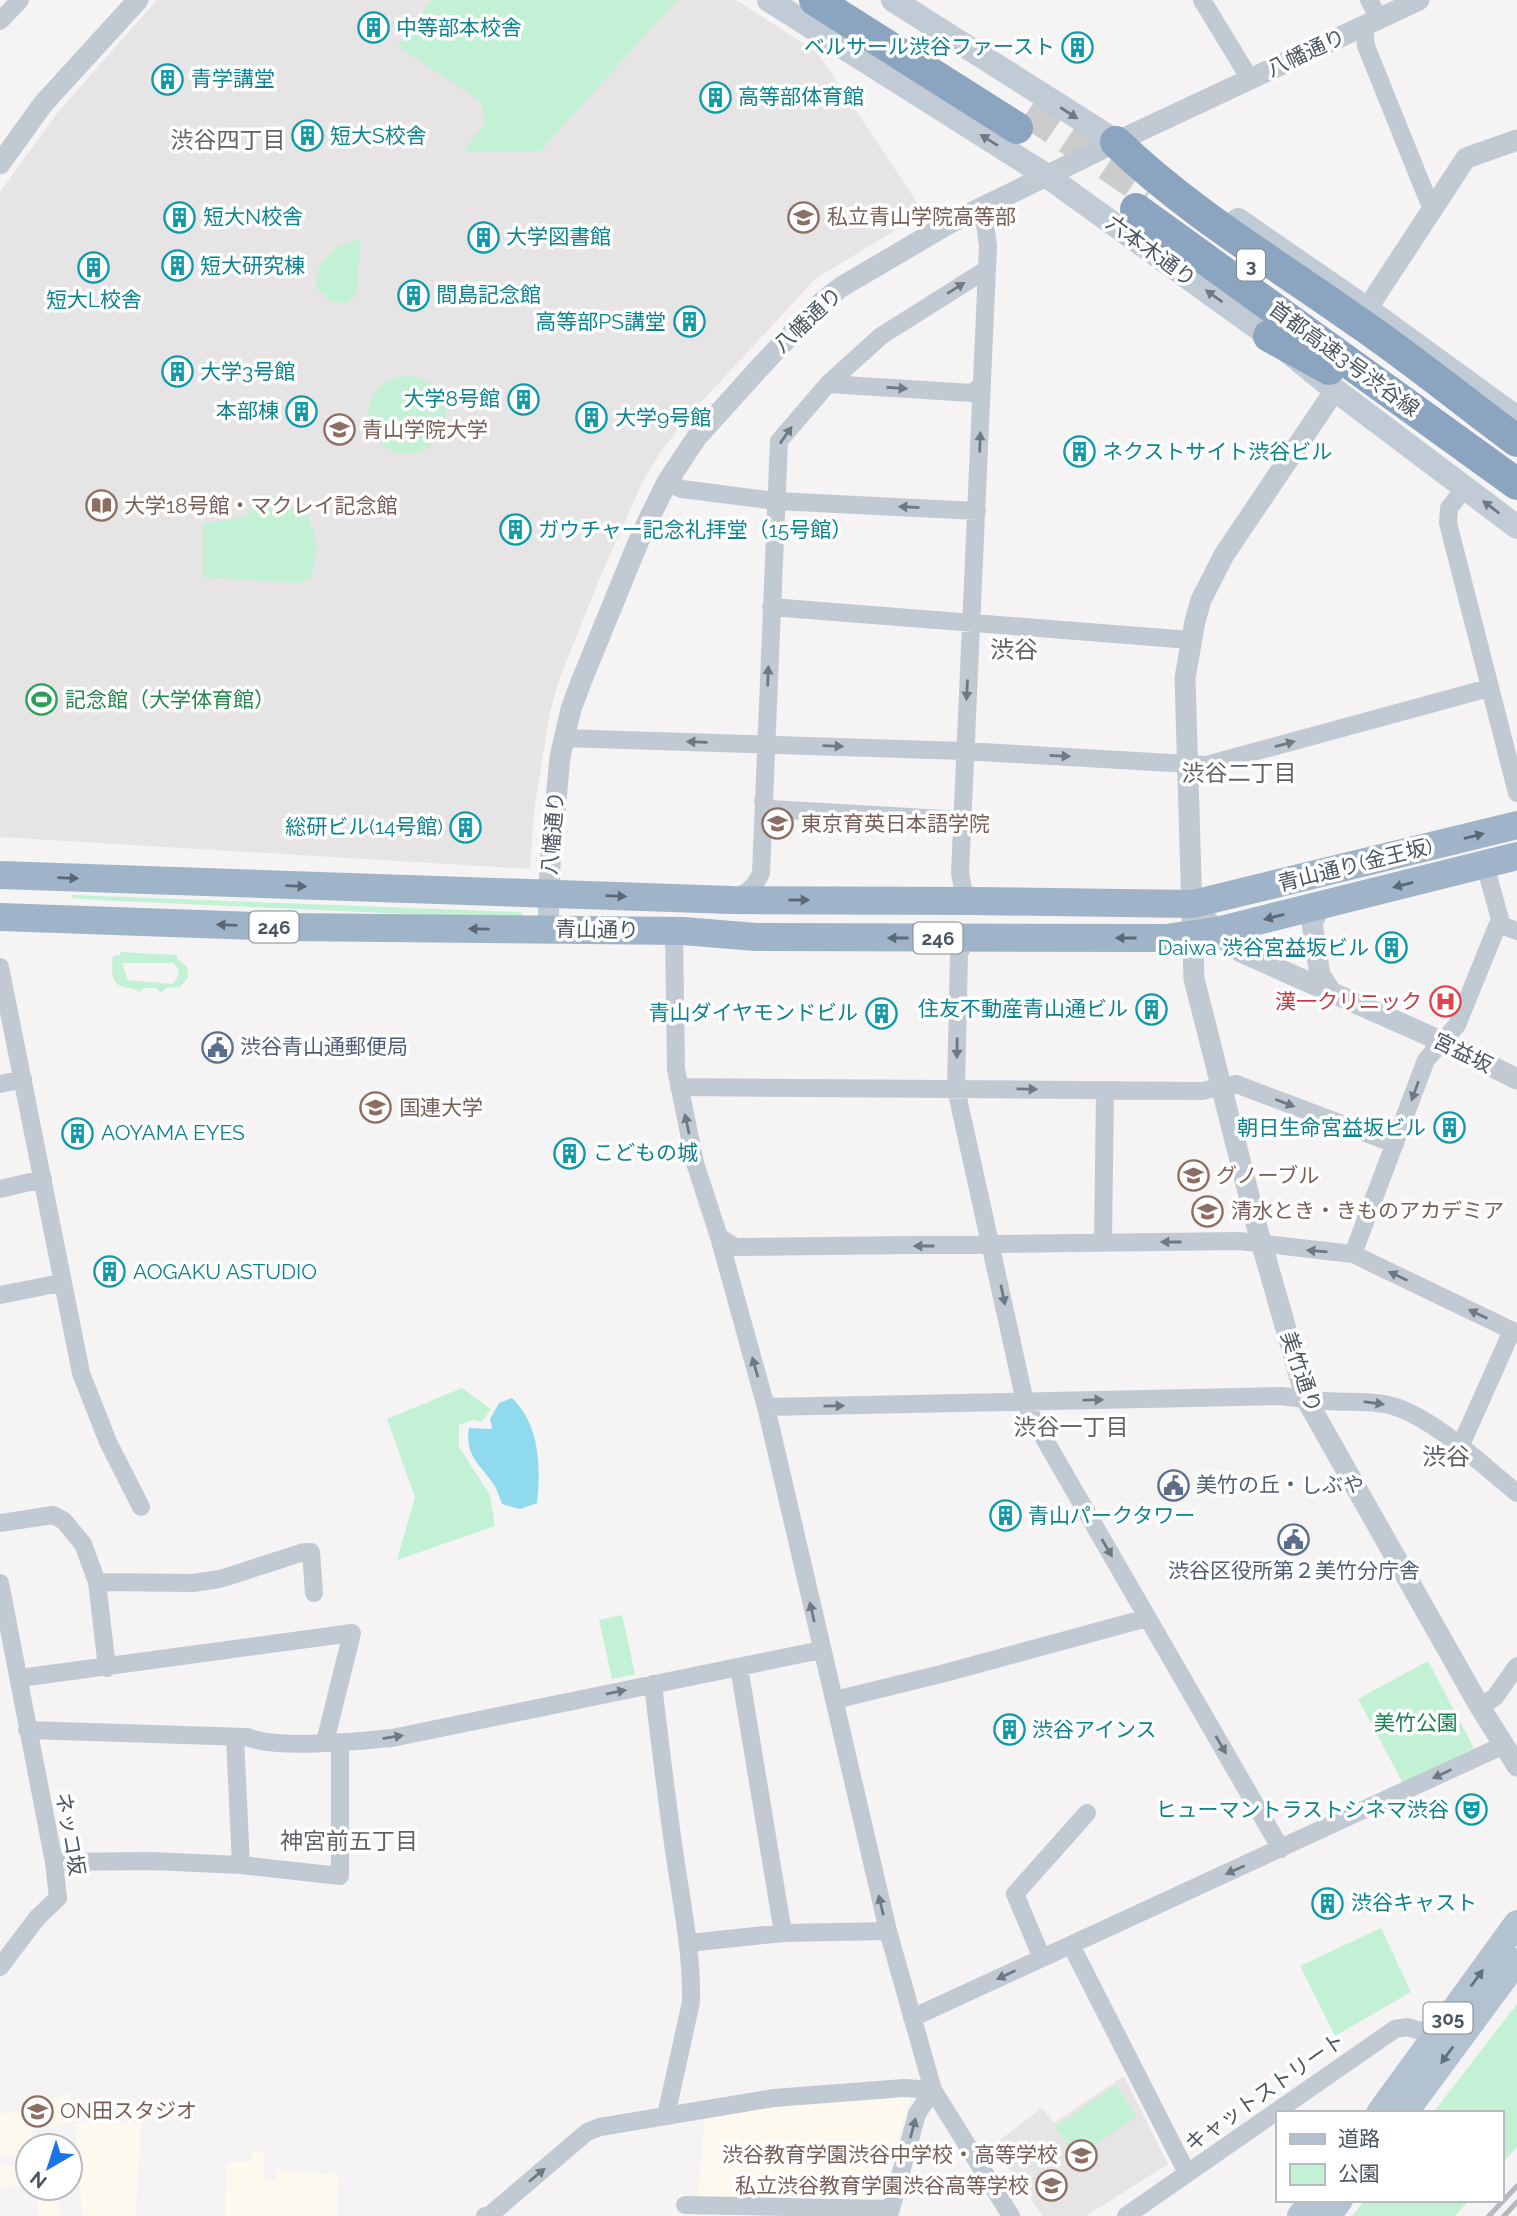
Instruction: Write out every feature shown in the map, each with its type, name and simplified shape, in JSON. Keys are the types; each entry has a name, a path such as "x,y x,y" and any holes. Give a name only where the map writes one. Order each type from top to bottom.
{"highway":[{"path":"815,0 1023,119 852,0"},
{"path":"1116,142 1141,166 1219,225 1517,503"},
{"name":"首都高速3号渋谷線","path":"1143,201 1346,346 1517,456"},
{"path":"1269,336 1346,346 1517,441"},
{"name":"首都高速3号渋谷線","path":"1346,346 1517,484"},
{"name":"青山通り(金王坂)","path":"1193,904 1517,825"},
{"name":"青山通り(金王坂)","path":"1206,934 1517,856"},
{"name":"青山通り","path":"0,875 731,900 1193,904"},
{"name":"青山通り","path":"0,917 284,927 674,932 756,937 974,938 1206,934"}],"main road":[{"name":"六本木通り","path":"769,0 1047,176 1269,336"},
{"path":"893,0 1116,142"},
{"path":"1346,346 1517,418"},
{"path":"1346,346 1465,488 1517,527"},
{"name":"305","path":"1380,2111 1517,1923"},
{"name":"305","path":"1406,2111 1517,1961"},
{"path":"1300,2216 1311,2202"}],"street":[{"path":"0,21 20,0"},
{"path":"0,164 37,111 138,0"},
{"path":"1202,0 1250,79"},
{"path":"1369,0 1371,23 1366,46 1432,210"},
{"name":"八幡通り","path":"548,930 557,779 563,738 571,709 642,533 667,482 697,437 762,365 823,301 841,287 977,209 1419,0"},
{"name":"美竹通り","path":"1517,140 1466,158 1346,346 1200,600 1190,640 1185,678 1193,904 1206,934 1194,979 1262,1245 1306,1399 1480,1707 1517,1766"},
{"path":"972,901 963,889 960,873 988,235 977,209"},
{"path":"731,900 749,891 757,883 761,873 779,441 828,384 881,336 987,269"},
{"path":"828,384 972,393 982,385"},
{"path":"667,482 682,489 776,501 977,510"},
{"path":"1465,488 1449,508 1448,523 1517,793"},
{"path":"771,607 1190,640"},
{"path":"563,738 964,751 1206,765 1489,688"},
{"path":"763,801 771,809 962,820"},
{"path":"1353,1254 1426,1060 1457,1025 1500,919 1485,865"},
{"path":"1332,903 1318,911 1312,923 1320,975 1332,993"},
{"path":"1498,924 1517,932"},
{"path":"674,932 676,1069 695,1163 719,1237 766,1407 888,1931 933,2090 1010,2216"},
{"name":"宮益坂","path":"1206,934 1443,1042 1517,1079"},
{"path":"974,938 964,943 959,954 956,1089 1025,1402 1281,1849"},
{"path":"0,967 81,1373 108,1442 141,1507"},
{"path":"0,1084 23,1079"},
{"path":"679,1087 1202,1091 1236,1084 1395,1144"},
{"path":"1103,1242 1105,1090"},
{"path":"0,1189 43,1179"},
{"path":"719,1237 735,1247 1239,1241 1353,1254 1514,1332 1460,1447"},
{"path":"0,1295 61,1283"},
{"path":"766,1407 1282,1396 1366,1401 1392,1406 1414,1416 1460,1447 1517,1493"},
{"path":"0,1523 52,1515 64,1521 83,1544 97,1582 107,1668"},
{"path":"97,1582 193,1583 220,1579 311,1552 314,1593"},
{"name":"ネッコ坂","path":"0,1583 54,1862 58,1898 37,1918 0,1967"},
{"path":"835,1700 1147,1618"},
{"path":"20,1678 352,1633 332,1742 340,1876 241,1866 151,1861 54,1862"},
{"path":"27,1730 247,1737 259,1743 392,1738 821,1650"},
{"path":"1480,1707 1496,1697 1517,1666"},
{"path":"739,1667 783,1933"},
{"path":"653,1684 691,1991 691,2002 666,2116"},
{"path":"235,1737 241,1866"},
{"path":"912,2018 1504,1745"},
{"path":"1042,1958 1015,1894 1087,1813"},
{"path":"698,1941 783,1933 888,1931"},
{"path":"1071,1945 1187,2173"},
{"name":"キャットストリート","path":"1277,2111 1395,2029 1407,2027 1436,2035"},
{"path":"485,2216 502,2205 587,2132 600,2127 775,2098 904,2088 933,2090"},
{"path":"685,2205 890,2213 917,2114 933,2090"},
{"name":"キャットストリート","path":"1126,2216 1276,2111"}],"shaded area":[{"name":"青山学院大学","path":"157,0 736,0 817,52 924,213 815,279 694,410 661,451 643,481 601,575 559,680 550,712 534,811 530,869 0,837 0,192 58,112"},
{"name":"渋谷教育学園渋谷中学校・高等学校","path":"1124,2076 1168,2164 1086,2216 1043,2216 992,2146 1042,2108 1054,2123"},
{"path":"70,2093 73,2123 32,2127 32,2132 14,2132 14,2155 0,2155 0,2114 31,2107 32,2103"},
{"path":"904,2093 910,2099 880,2196 874,2200 698,2198 705,2114"},
{"path":"141,2122 136,2216 83,2216 84,2132 76,2132 75,2123"},
{"path":"252,2151 264,2152 264,2181 276,2181 276,2170 339,2175 337,2216 226,2216 227,2162 251,2162"},
{"path":"0,2165 14,2165 14,2186 0,2187"},
{"path":"37,2202 58,2202 60,2216 39,2216"}],"green space":[{"path":"431,0 677,0 540,151 463,151 485,124 481,101 398,46"},
{"path":"358,239 361,242 356,295 346,303 332,302 317,289 316,279 321,263 333,251"},
{"path":"407,376 422,379 439,393 446,415 443,430 429,447 407,454 392,451 375,437 368,415 371,400 385,383"},
{"path":"277,496 292,509 308,515 317,544 312,577 298,583 203,577 203,524 248,516 253,499"},
{"path":"72,895 523,914 518,919 97,900 72,898"},
{"path":"120,952 177,955 187,967 188,978 180,987 166,988 161,993 156,988 144,988 139,992 123,987 115,982 112,974 113,956 120,955","holes":["122,963 173,963 179,970 177,979 172,984 128,980"]},
{"path":"462,1388 491,1409 482,1422 473,1420 459,1425 459,1447 490,1495 495,1526 397,1560 415,1497 387,1419"},
{"path":"622,1615 635,1674 612,1679 599,1620"},
{"name":"美竹公園","path":"1428,1661 1474,1748 1404,1785 1358,1699"},
{"path":"1381,1928 1411,1992 1335,2036 1300,1966"},
{"path":"1517,2004 1517,2147 1503,2163 1503,2111 1435,2111"},
{"path":"1116,2085 1137,2116 1077,2157 1055,2127"},
{"path":"1363,2202 1467,2202 1455,2216 1352,2216"}],"water":[{"path":"512,1398 528,1421 538,1461 537,1503 520,1509 502,1504 496,1488 472,1454 468,1438 469,1428 492,1429 490,1419 499,1403"}],"tunnel":[{"path":"1028,111 1149,193"}],"railway":[{"path":"1503,2201 1517,2186"},
{"path":"1489,2216 1502,2202"},
{"path":"1504,2216 1517,2202"}],"place":[{"name":"中等部本校舎","path":"373,28"},
{"name":"ベルサール渋谷ファースト","path":"1078,47"},
{"name":"青学講堂","path":"168,79"},
{"name":"高等部体育館","path":"715,97"},
{"name":"短大S校舎","path":"307,136"},
{"name":"短大N校舎","path":"180,217"},
{"name":"私立青山学院高等部","path":"804,217"},
{"name":"大学図書館","path":"483,237"},
{"name":"短大研究棟","path":"177,266"},
{"name":"短大L校舎","path":"94,268"},
{"name":"間島記念館","path":"413,295"},
{"name":"高等部PS講堂","path":"689,322"},
{"name":"大学3号館","path":"177,372"},
{"name":"大学8号館","path":"523,399"},
{"name":"本部棟","path":"302,411"},
{"name":"大学9号館","path":"592,418"},
{"name":"青山学院大学","path":"339,430"},
{"name":"ネクストサイト渋谷ビル","path":"1079,452"},
{"name":"大学18号館・マクレイ記念館","path":"101,506"},
{"name":"ガウチャー記念礼拝堂（15号館）","path":"515,530"},
{"name":"記念館（大学体育館）","path":"42,700"},
{"name":"東京育英日本語学院","path":"778,824"},
{"name":"総研ビル(14号館)","path":"466,827"},
{"name":"Daiwa 渋谷宮益坂ビル","path":"1392,948"},
{"name":"漢一クリニック","path":"1445,1002"},
{"name":"住友不動産青山通ビル","path":"1151,1009"},
{"name":"青山ダイヤモンドビル","path":"881,1013"},
{"name":"渋谷青山通郵便局","path":"217,1047"},
{"name":"国連大学","path":"376,1108"},
{"name":"朝日生命宮益坂ビル","path":"1449,1128"},
{"name":"AOYAMA EYES","path":"78,1133"},
{"name":"こどもの城","path":"570,1153"},
{"name":"グノーブル","path":"1193,1176"},
{"name":"清水とき・きものアカデミア","path":"1208,1211"},
{"name":"AOGAKU ASTUDIO","path":"110,1272"},
{"name":"美竹の丘・しぶや","path":"1173,1485"},
{"name":"青山パークタワー","path":"1005,1516"},
{"name":"渋谷区役所第２美竹分庁舎","path":"1294,1539"},
{"name":"渋谷アインス","path":"1009,1730"},
{"name":"ヒューマントラストシネマ渋谷","path":"1472,1810"},
{"name":"渋谷キャスト","path":"1328,1903"},
{"name":"ON田スタジオ","path":"37,2111"},
{"name":"渋谷教育学園渋谷中学校・高等学校","path":"1081,2155"},
{"name":"私立渋谷教育学園渋谷高等学校","path":"1052,2186"}],"district":[{"name":"渋谷四丁目","path":"228,140"},
{"name":"渋谷","path":"1014,650"},
{"name":"渋谷二丁目","path":"1239,773"},
{"name":"渋谷一丁目","path":"1071,1427"},
{"name":"渋谷","path":"1446,1457"},
{"name":"神宮前五丁目","path":"349,1841"}]}
